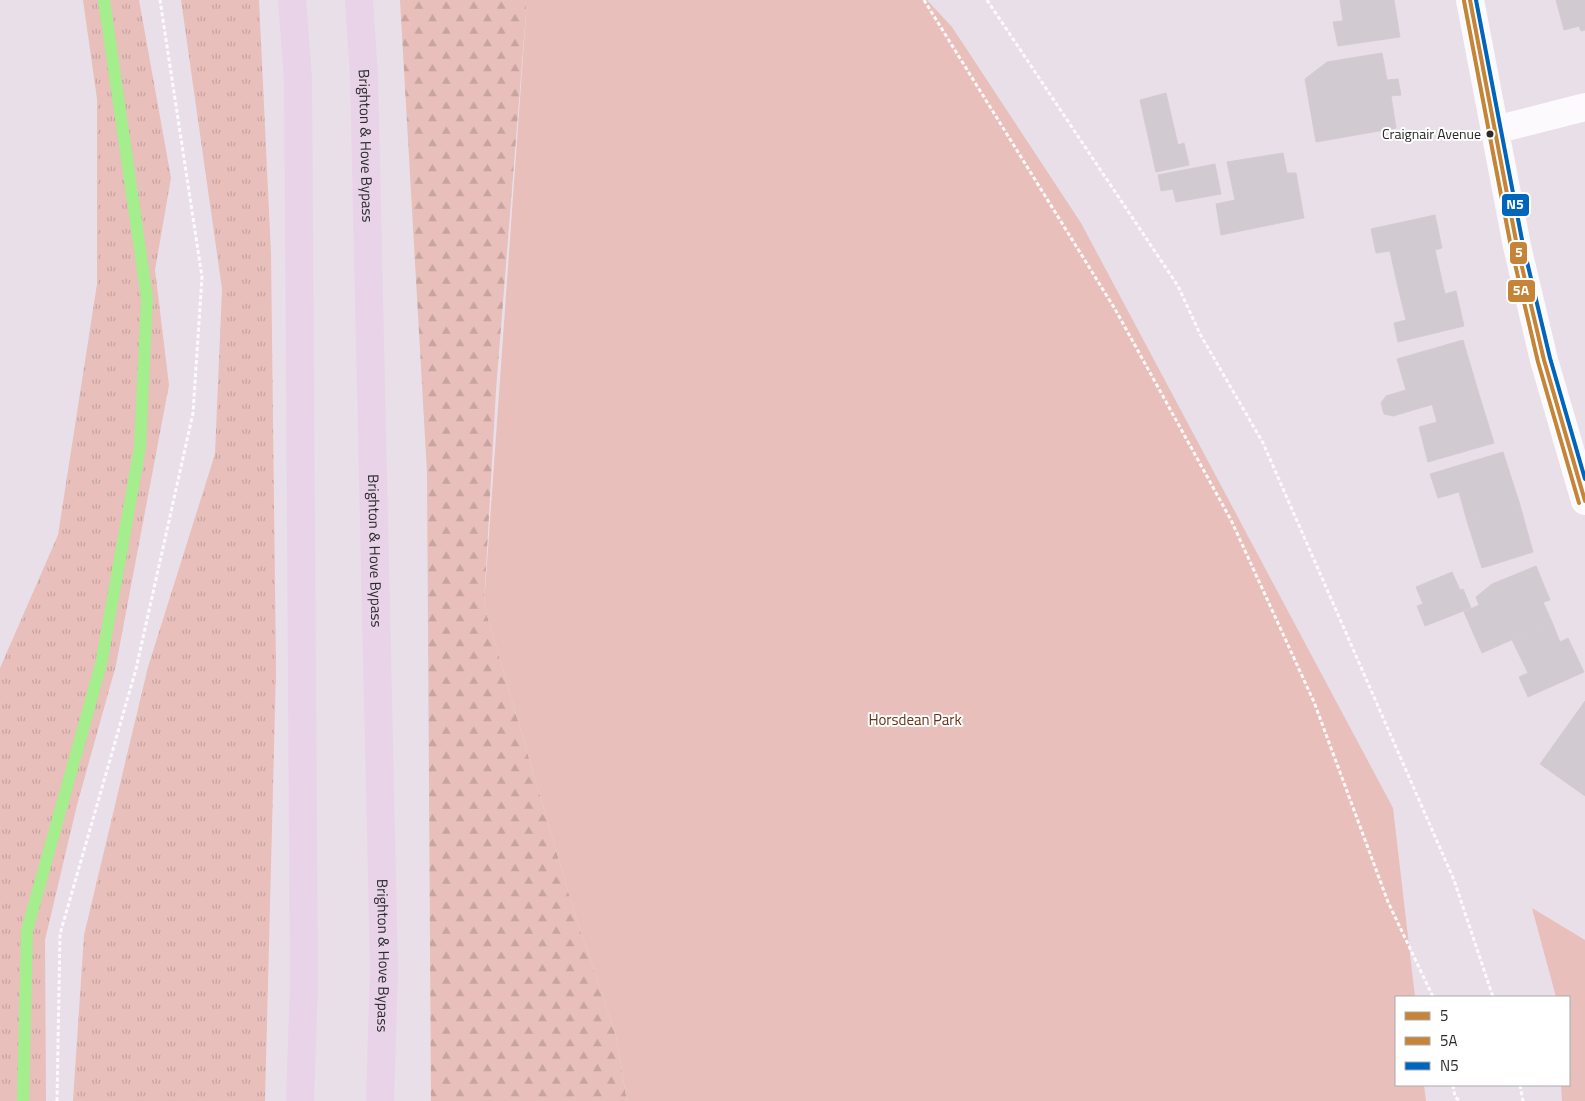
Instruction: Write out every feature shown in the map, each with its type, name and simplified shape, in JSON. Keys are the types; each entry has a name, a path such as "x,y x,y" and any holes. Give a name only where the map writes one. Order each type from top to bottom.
{"highway":[{"path":"292,0 298,109 304,974 300,1101"},
{"name":"Brighton & Hove Bypass","path":"359,0 364,75 383,949 380,1101"}],"street":[{"path":"1470,0 1518,246 1544,360 1585,500"},
{"path":"1495,130 1585,107"}],"path":[{"path":"57,1101 60,934 136,669 193,413 202,277 160,0"},
{"path":"924,0 1115,309 1231,520 1314,702 1388,902 1433,996"},
{"path":"987,0 1178,286 1200,334 1264,443 1454,880 1493,996"},
{"path":"1453,1086 1455,1097 1460,1101"},
{"path":"1520,1086 1523,1101"}],"green space":[{"path":"83,0 139,0 171,178 155,270 169,385 116,665 77,805 45,940 46,1101 0,1101 0,668 58,535 97,284 97,99"},
{"path":"181,0 259,0 271,254 276,670 265,1101 73,1101 84,935 148,667 215,454 222,289"},
{"path":"400,0 527,0 496,390 484,605 573,908 616,1036 627,1101 431,1101 427,472"},
{"name":"Horsdean Park","path":"527,0 927,0 952,27 1081,223 1393,808 1415,996 1395,996 1395,1086 1424,1086 1426,1101 627,1101 616,1036 573,908 484,605"},
{"path":"1532,908 1585,940 1585,1101 1562,1101 1561,1086 1570,1086 1570,996 1556,996"}],"building":[{"path":"1340,0 1394,0 1400,37 1338,46 1333,22 1343,21"},
{"path":"1556,0 1585,0 1585,30 1581,31 1579,26 1564,30"},
{"path":"1382,53 1387,80 1398,79 1401,95 1391,96 1396,128 1316,142 1305,79 1327,62"},
{"path":"1166,93 1178,145 1184,143 1189,165 1156,172 1140,100"},
{"path":"1283,153 1287,173 1296,173 1304,218 1221,235 1216,204 1235,200 1227,162"},
{"path":"1215,164 1221,194 1176,202 1173,189 1161,191 1158,175"},
{"path":"1435,215 1442,248 1435,250 1440,272 1397,283 1390,251 1376,253 1371,229"},
{"path":"1440,272 1445,294 1456,291 1464,326 1398,342 1394,323 1406,320 1397,283"},
{"path":"1463,340 1478,391 1393,416 1384,414 1381,403 1386,396 1406,390 1397,359"},
{"path":"1478,391 1494,443 1428,462 1419,427 1437,422 1432,404"},
{"path":"1503,452 1520,505 1467,521 1459,492 1438,498 1430,474"},
{"path":"1520,505 1533,552 1482,568 1467,521"},
{"path":"1536,566 1550,600 1543,602 1552,622 1482,653 1464,612 1479,605 1476,597 1492,584"},
{"path":"1452,572 1460,590 1423,604 1416,587"},
{"path":"1463,589 1471,608 1425,626 1417,606"},
{"path":"1552,622 1560,642 1568,638 1584,672 1528,697 1519,677 1528,673 1512,640"},
{"path":"1585,701 1585,796 1540,764"}],"waterway":[{"path":"23,1101 27,930 101,664 140,447 147,298 104,0"}],"transit line":[{"name":"5","path":"1470,0 1517,246 1544,360 1585,501"},
{"name":"N5","path":"1476,0 1523,245 1550,358 1585,479"},
{"name":"5A","path":"1464,1 1511,247 1538,362 1579,503"}],"place":[{"name":"Craignair Avenue","path":"1490,134"}]}
